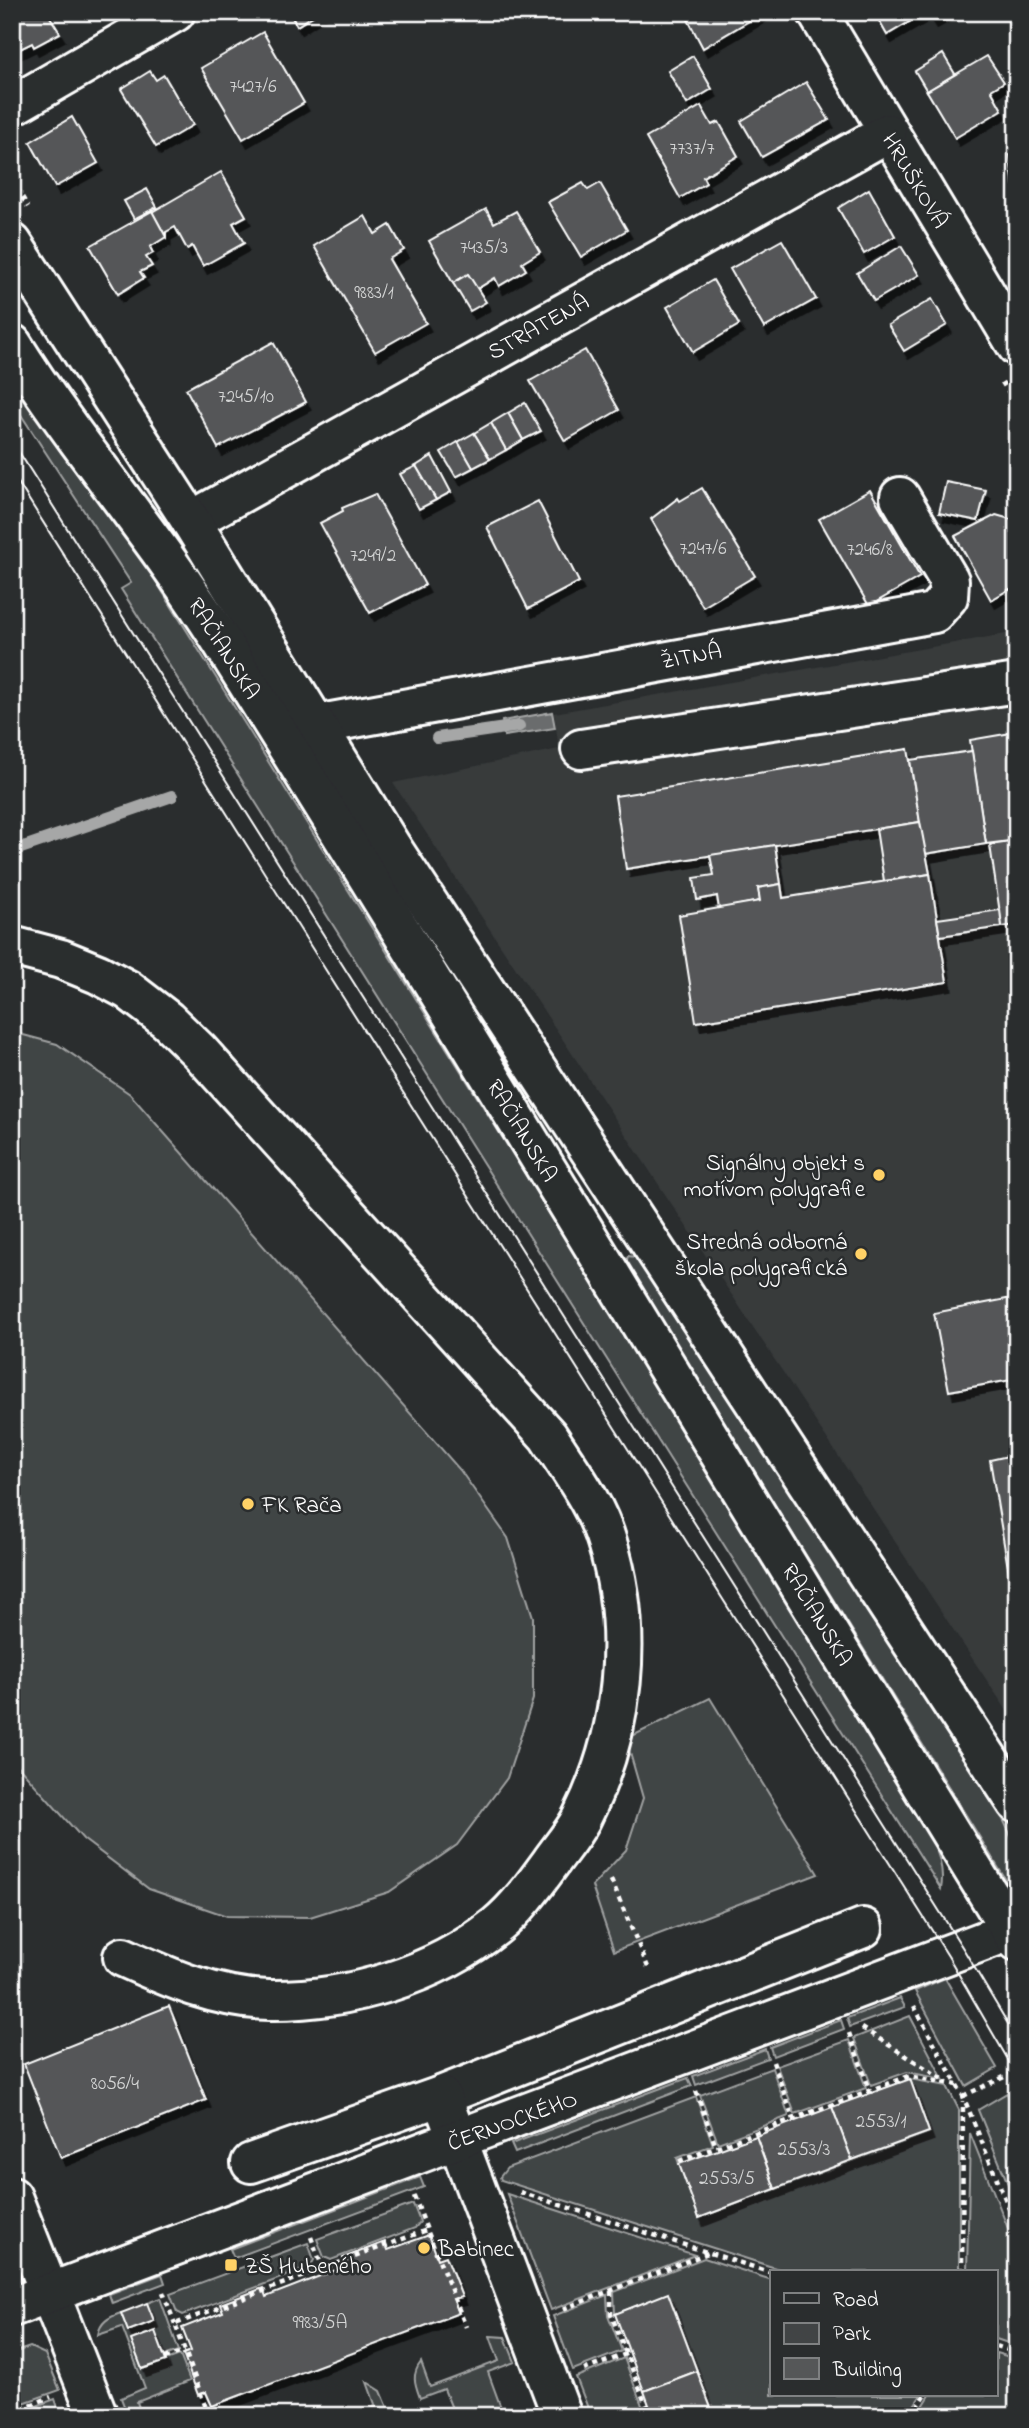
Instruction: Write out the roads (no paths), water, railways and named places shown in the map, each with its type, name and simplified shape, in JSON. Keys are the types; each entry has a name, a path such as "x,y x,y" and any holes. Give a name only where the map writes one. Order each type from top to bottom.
{"street":[{"path":"12,106 175,12"},
{"name":"HRUŠKOVÁ","path":"817,12 887,134 1006,359"},
{"name":"STRATENÁ","path":"191,521 887,134"},
{"name":"RAČIANSKA","path":"22,228 191,521 315,725 600,1169 1017,1802"},
{"name":"RAČIANSKA","path":"12,344 57,413 164,552 217,634 1015,1934"},
{"name":"ŽITNÁ","path":"315,725 934,613 948,597 949,580 900,497"},
{"path":"581,749 1017,683"},
{"path":"12,946 61,959 128,990 199,1051 548,1436 580,1484 607,1540 618,1597 622,1657 619,1704 608,1755 580,1821 536,1883 497,1926 447,1958 397,1979 352,1992 310,1998 267,2000 216,1993 165,1977 123,1957"},
{"path":"251,2163 441,2096 863,1928"},
{"name":"ČERNOCKÉHO","path":"12,2307 1015,1934"},
{"path":"441,2096 562,2416"},
{"path":"12,2197 98,2416"}],"waterway":[{"path":"437,738 519,726"},
{"path":"12,851 172,796"}],"tram line":[{"path":"12,441 964,1950 1017,2039"},
{"path":"12,473 948,1956 1017,2075"}],"place":[{"name":"Signálny objekt s motívom polygrafie","path":"879,1175"},
{"name":"Stredná odborná škola polygrafická","path":"861,1254"},
{"name":"FK Rača","path":"248,1504"},
{"name":"Babinec","path":"424,2248"},
{"name":"ZŠ Hubeného","path":"231,2265"}]}
